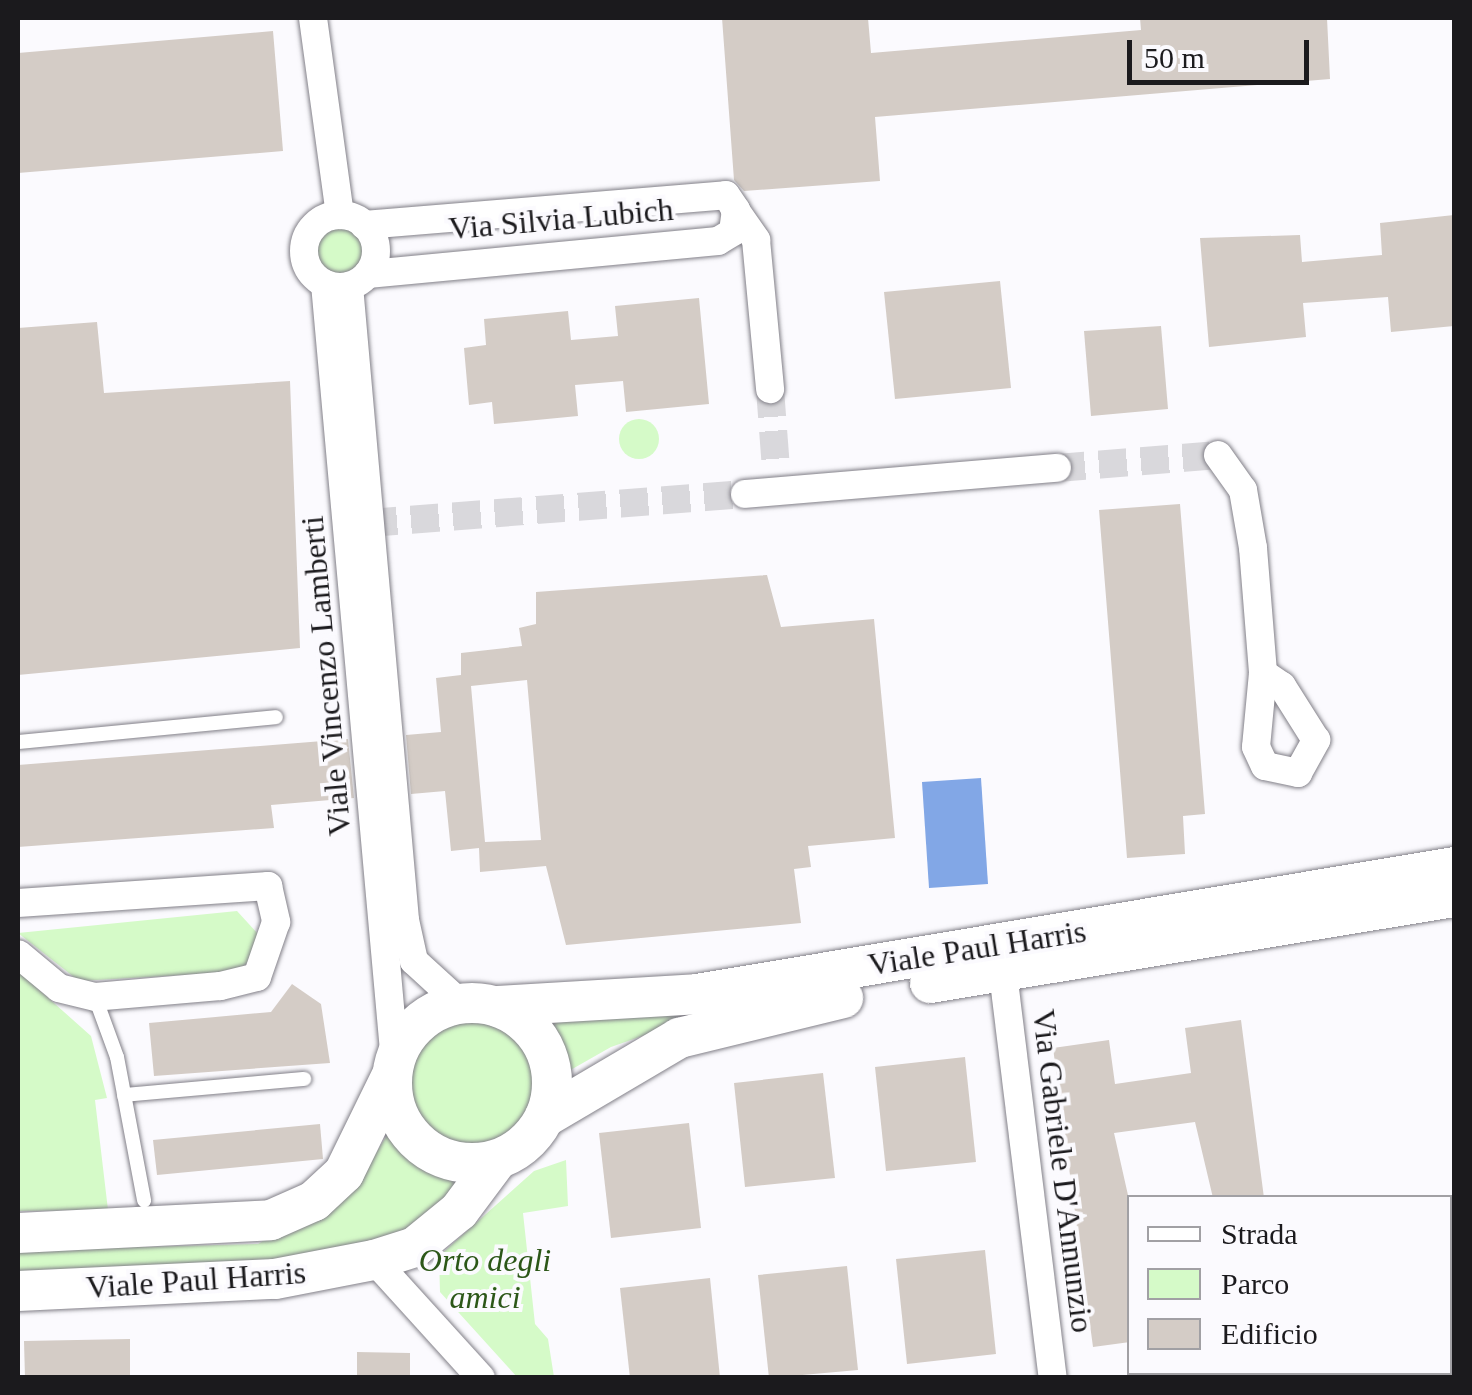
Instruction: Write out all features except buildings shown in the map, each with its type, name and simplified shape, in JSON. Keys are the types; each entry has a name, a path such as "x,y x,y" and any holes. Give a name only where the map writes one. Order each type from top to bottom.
{"street":[{"path":"313,18 327,161 340,221 374,243 347,281 304,256 340,221"},
{"name":"Via Silvia Lubich","path":"340,221 726,196 734,208 733,232 718,242 347,281"},
{"path":"734,208 756,240 770,388"},
{"name":"Viale Vincenzo Lamberti","path":"347,281 405,920 430,985 479,1005"},
{"name":"Viale Vincenzo Lamberti","path":"347,281 393,1067"},
{"path":"1218,454 1244,490 1263,673"},
{"path":"745,494 777,480 1057,468"},
{"name":"Viale Paul Harris","path":"18,1233 271,1220 314,1201 344,1174 393,1067 426,1017 479,1005 697,994 1454,867"},
{"path":"18,903 268,886 272,952 258,977 94,997 59,988 18,954"},
{"name":"Viale Paul Harris","path":"18,1291 275,1280 374,1260 415,1247 459,1211 497,1160 545,1117 679,1038 793,1006 1454,897"},
{"name":"Via Gabriele D'Annunzio","path":"1003,973 1053,1378"},
{"path":"479,1005 540,1039 552,1091 545,1117"},
{"path":"393,1067 400,1118 430,1152 497,1160"},
{"path":"374,1260 481,1378"}],"lane":[{"name":"Viale Vincenzo Lamberti","path":"18,742 276,717"},
{"path":"94,997 124,1096 144,1200"},
{"path":"124,1096 304,1079"}],"green space":[{"path":"339,223 359,231 367,251 359,271 339,279 319,271 311,251 319,231"},
{"path":"639,419 653,425 659,439 653,453 639,459 625,453 619,439 625,425"},
{"path":"237,911 259,935 256,955 237,972 79,981 18,933"},
{"path":"18,971 91,1036 107,1098 95,1100 108,1210 18,1211"},
{"path":"745,1000 611,1047 567,1072 542,1019"},
{"path":"469,1017 494,1022 515,1036 529,1057 534,1082 529,1107 515,1128 494,1142 469,1147 444,1142 423,1128 409,1107 404,1082 409,1057 423,1036 444,1022"},
{"path":"389,1132 411,1162 465,1180 381,1251 18,1281 18,1250 258,1244 358,1182"},
{"name":"Orto degli amici","path":"566,1160 568,1206 523,1213 535,1324 548,1339 554,1377 517,1377 440,1292 439,1256 534,1171"}],"water":[{"path":"981,778 988,884 929,888 922,782"}],"tunnel":[{"path":"770,389 776,469"},
{"path":"1057,468 1218,455"},
{"path":"369,523 745,494"}]}
